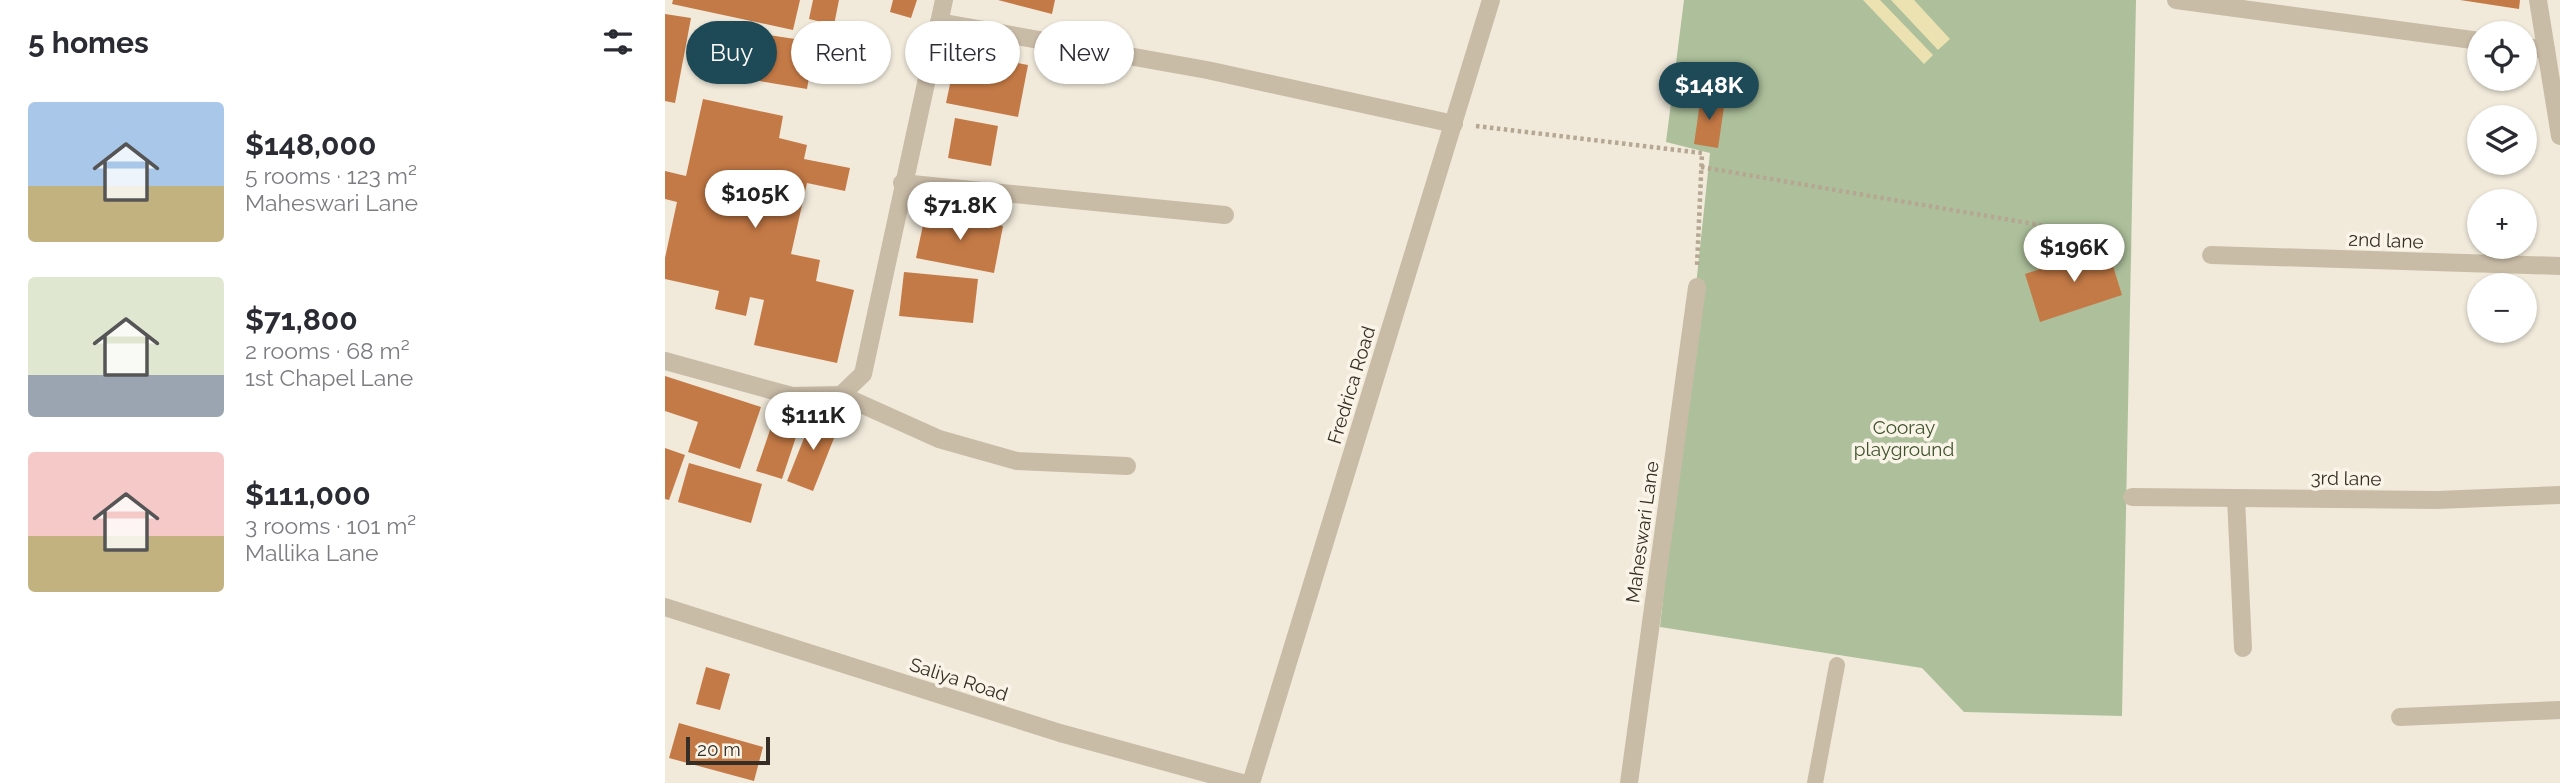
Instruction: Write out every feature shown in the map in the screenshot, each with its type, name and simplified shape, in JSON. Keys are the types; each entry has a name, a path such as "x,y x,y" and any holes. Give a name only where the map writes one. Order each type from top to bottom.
{"street":[{"path":"939,21 944,0"},
{"name":"Fredrica Road","path":"1251,783 1491,0"},
{"path":"2176,0 2467,39"},
{"path":"2538,0 2560,136"},
{"path":"1020,37 1207,70 1454,124"},
{"path":"2537,49 2546,50"},
{"path":"841,395 863,374 925,84"},
{"path":"902,183 1225,215"},
{"name":"2nd lane","path":"2211,255 2560,266"},
{"name":"Maheswari Lane","path":"1629,783 1697,287"},
{"path":"665,361 792,396 841,395 939,439 1017,461 1127,466"},
{"name":"3rd lane","path":"2132,496 2437,500 2560,495"},
{"path":"2236,498 2243,648"},
{"name":"Saliya Road","path":"665,607 1060,733 1242,783"},
{"path":"2400,716 2560,710"}],"lane":[{"path":"1815,783 1837,665"}],"path":[{"path":"1454,124 1702,153 1697,287"},
{"path":"1702,167 2069,230 2078,256"}],"green space":[{"name":"Cooray playground","path":"1684,0 2136,0 2122,716 1964,712 1922,668 1660,627 1710,153 1666,142"}],"sand":[{"path":"1863,0 1880,0 1933,55 1924,64"},
{"path":"1891,0 1914,0 1950,39 1938,50"}],"building":[{"path":"673,0 800,0 795,21 791,21 791,30 777,27 777,21 751,21 672,4"},
{"path":"813,0 839,0 835,21 809,19"},
{"path":"893,0 917,0 911,18 890,12"},
{"path":"998,0 1055,0 1052,14"},
{"path":"2460,0 2520,0 2519,9"},
{"path":"665,14 691,18 690,21 686,21 686,45 675,103 665,101"},
{"path":"777,36 791,38 791,84 808,84 807,89 777,84"},
{"path":"1020,63 1028,65 1018,117 946,103 950,84 1020,84"},
{"path":"1701,96 1725,100 1718,148 1694,144"},
{"path":"703,99 783,116 779,138 807,145 804,159 850,168 845,191 807,183 791,254 820,260 816,281 854,290 837,363 754,345 764,300 750,297 746,316 715,309 719,291 665,279 665,258 677,202 665,199 665,171 686,176"},
{"path":"955,118 998,126 991,166 948,158"},
{"path":"926,211 1003,226 994,273 916,258"},
{"path":"2107,247 2122,295 2040,322 2025,274"},
{"path":"904,272 978,279 973,323 899,316"},
{"path":"665,376 761,407 740,469 688,452 698,422 665,411"},
{"path":"781,398 806,407 782,479 756,471"},
{"path":"814,413 840,423 813,491 787,481"},
{"path":"665,448 685,455 669,500 665,499"},
{"path":"689,463 762,484 751,523 678,502"},
{"path":"706,667 730,674 720,710 696,704"},
{"path":"679,723 763,747 754,781 669,758"}]}
